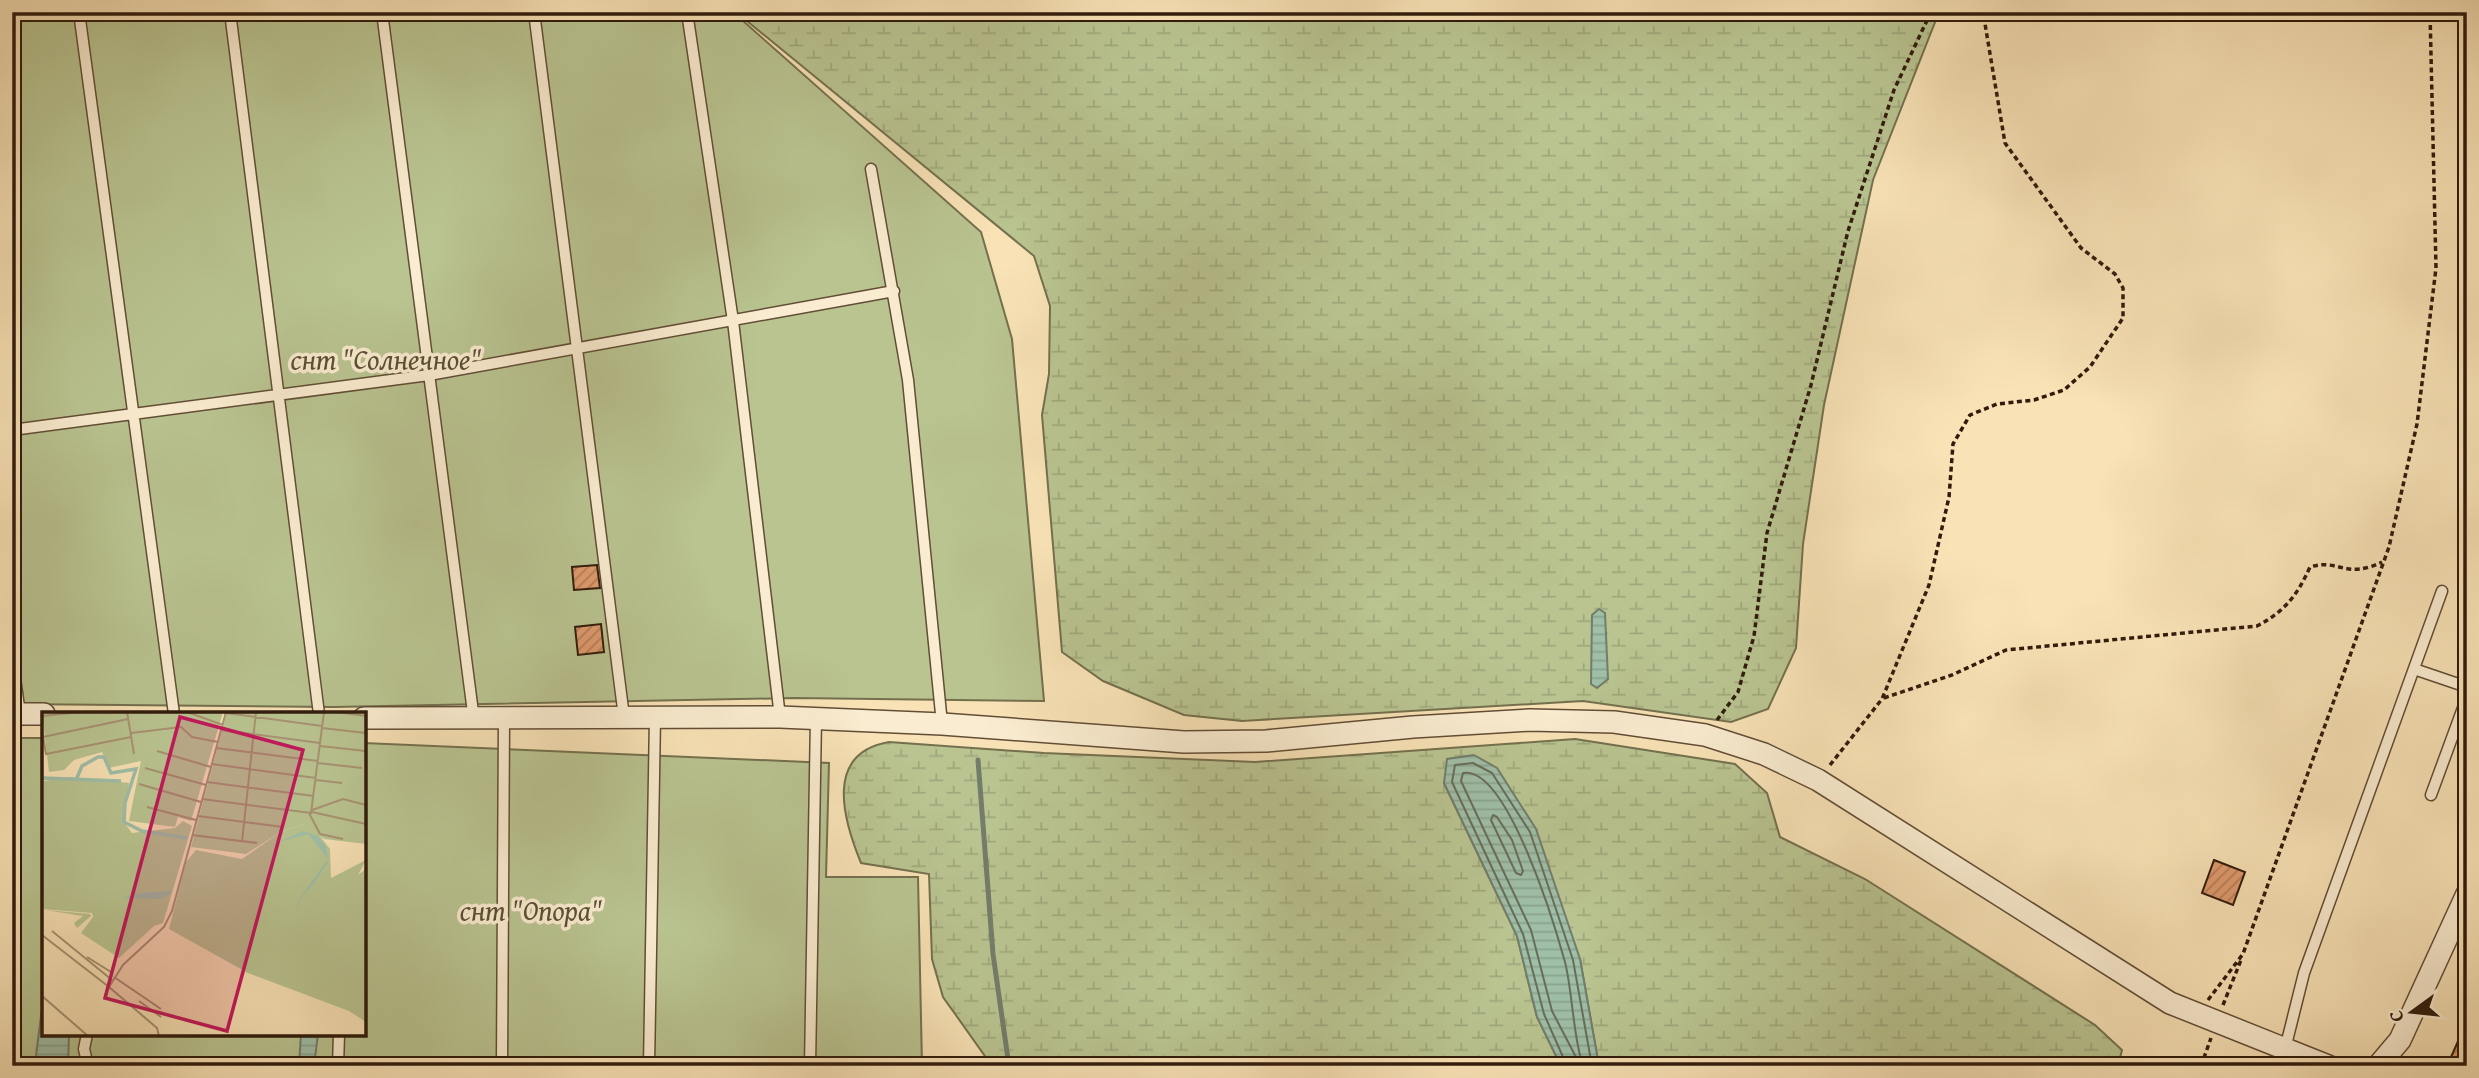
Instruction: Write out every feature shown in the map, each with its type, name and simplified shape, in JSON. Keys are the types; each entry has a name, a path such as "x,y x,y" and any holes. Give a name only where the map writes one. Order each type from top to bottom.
{"street":[{"path":"16,714 42,715"},
{"path":"366,718 816,718 942,724 1184,742 1266,741 1413,727 1530,720 1614,723 1705,735 1764,754 1818,780 2170,1003 2209,1017 2316,1064"},
{"path":"2378,1066 2400,1040 2467,894"}],"lane":[{"path":"79,12 174,712"},
{"path":"230,12 281,395 319,712"},
{"path":"382,12 474,720"},
{"path":"534,12 624,717"},
{"path":"687,12 733,321 780,717"},
{"path":"872,169 908,380 942,724"},
{"path":"12,430 429,375 894,291"},
{"path":"2285,1049 2304,973 2442,591"},
{"path":"12,657 16,714"},
{"path":"2414,670 2467,687"},
{"path":"2431,796 2467,697"},
{"path":"649,1066 655,717"},
{"path":"810,1066 816,718"},
{"path":"502,1066 505,719"},
{"path":"87,1036 85,1049 88,1066"},
{"path":"338,1066 339,1036"}],"path":[{"path":"1705,735 1738,692 1754,636 1767,533 1811,385 1848,231 1894,90 1931,12"},
{"path":"1818,780 1882,699 1929,585 1950,497 1953,444 1970,415 1997,404 2034,400 2064,390 2090,367 2123,318 2123,288 2115,274 2081,248 2005,143 1983,12"},
{"path":"2209,1017 2243,954 2384,561 2417,424 2436,268 2430,12"},
{"path":"1882,699 1952,675 2006,650 2256,626 2279,615 2299,592 2310,567 2323,563 2360,571 2384,561"},
{"path":"2201,1066 2213,989 2243,954"}],"green space":[{"name":"снт \"Солнечное\"","path":"12,12 733,12 981,232 1012,339 1044,701 794,698 334,707 12,704"},
{"path":"736,12 1939,12 1873,180 1824,405 1803,544 1796,648 1768,709 1731,722 1583,701 1242,721 1184,715 1103,681 1062,652 1042,415 1049,374 1050,306 1034,256"},
{"name":"снт \"Опора\"","path":"12,738 42,738 42,1036 366,1036 366,743 829,763 826,877 918,877 922,1066 12,1066"},
{"path":"1575,739 1735,764 1767,793 1780,837 1865,879 2095,1025 2122,1050 2118,1066 1599,1066 1580,959 1444,783 1517,936 1537,1017 1561,1066 992,1066 943,997 932,959 929,874 861,863 845,808 847,774 855,759 868,749 889,742 1044,753 1255,762"}],"water":[{"path":"1599,609 1605,613 1608,679 1597,688 1591,684 1592,615"},
{"path":"1474,755 1497,768 1536,829 1580,959 1599,1066 1561,1066 1537,1017 1517,936 1444,783 1447,759"},
{"path":"42,1008 42,1036 69,1036 68,1066 38,1066 36,1056"},
{"path":"301,1036 318,1036 314,1066 299,1066"}],"building":[{"path":"597,565 600,588 574,590 572,567"},
{"path":"601,624 604,652 578,655 575,627"},
{"path":"2214,860 2245,872 2233,905 2202,893"},
{"path":"2467,1021 2467,1066 2447,1066"}],"waterway":[{"path":"978,760 993,954 1009,1066"}]}
